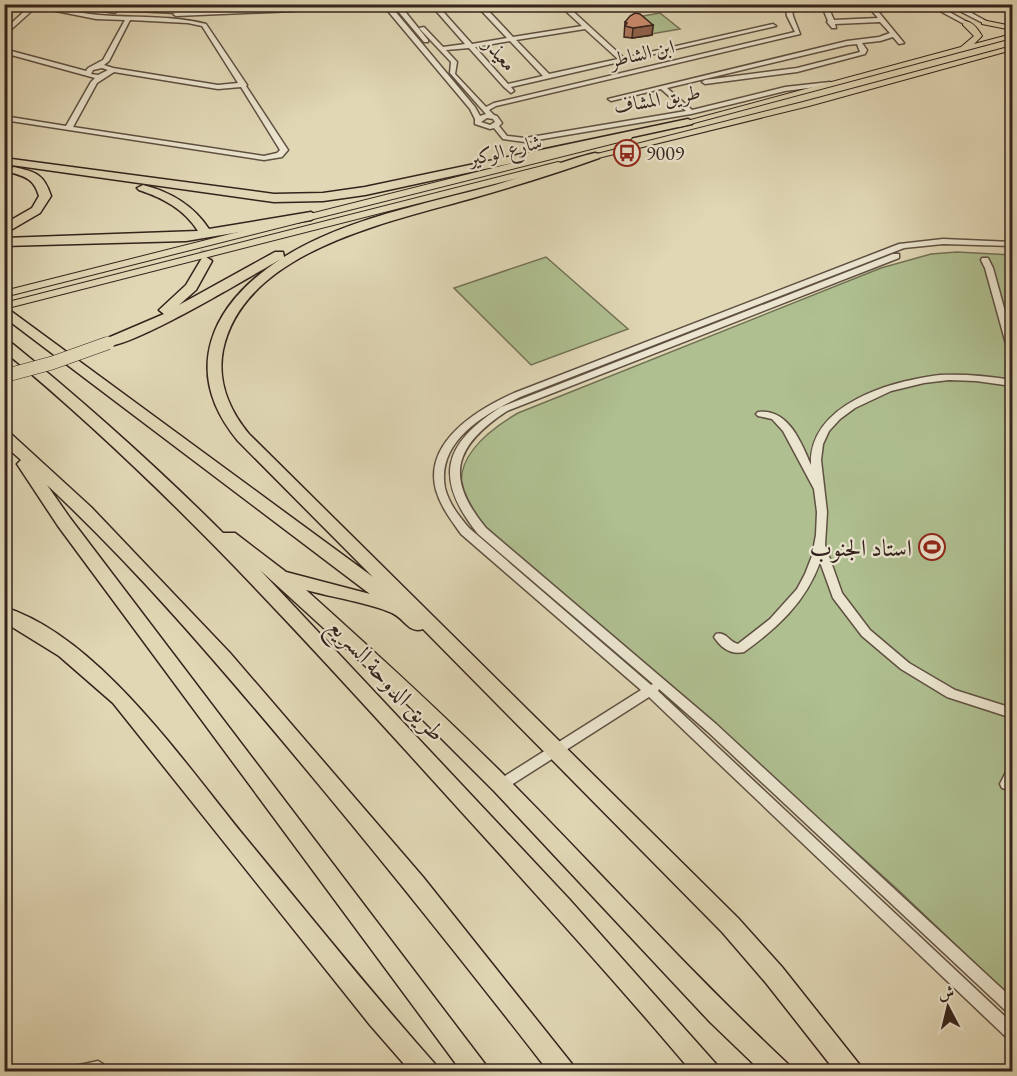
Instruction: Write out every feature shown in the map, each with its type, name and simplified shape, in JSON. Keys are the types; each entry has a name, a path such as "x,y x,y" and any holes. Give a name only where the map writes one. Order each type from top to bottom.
{"highway":[{"path":"4,161 251,196 323,197 365,190 687,116"},
{"path":"4,376 52,363 157,323 283,253 332,234 542,174 595,156"},
{"path":"22,164 159,193 191,212 204,231"},
{"path":"4,168 31,175 41,182 45,196 36,210 4,230"},
{"path":"4,242 186,237 311,216"},
{"path":"380,221 334,237 296,255 268,273 231,311 218,338 213,371 223,407 237,430 730,925 774,975 851,1071"},
{"path":"115,340 182,297 198,277 206,261"},
{"path":"4,308 400,609 495,688"},
{"name":"طريق الدوحة السريع","path":"4,344 136,457 187,505 367,695 647,1000 708,1071"},
{"path":"7,439 64,522 477,1071"},
{"path":"7,439 85,511 224,658 415,884 564,1071"},
{"path":"187,505 282,578 415,700 501,785 718,1014 780,1071"},
{"path":"282,578 400,609"},
{"path":"4,614 54,641 86,666 120,698 378,1017 427,1071"}],"main road":[{"path":"985,22 1012,28"},
{"path":"963,49 978,36 975,30 966,23"},
{"name":"شارع الوكير","path":"4,294 311,216 687,116 830,84 1012,36"},
{"name":"شارع الوكير","path":"4,308 41,296 1012,48"},
{"path":"969,60 1012,56"}],"street":[{"path":"65,4 127,18 140,13 288,9 309,5"},
{"path":"82,4 160,11 326,4"},
{"path":"116,4 165,7 243,4"},
{"path":"155,4 191,4"},
{"path":"395,4 485,110 499,121 495,126"},
{"path":"403,4 454,62 453,73"},
{"path":"433,5 450,4"},
{"path":"478,4 548,77"},
{"path":"561,4 623,60"},
{"name":"ابن الشاطر","path":"485,110 494,105 518,99 798,33 790,16 788,4"},
{"path":"824,4 833,25 881,20"},
{"path":"869,4 901,43"},
{"path":"930,4 966,23"},
{"path":"949,4 985,22"},
{"path":"377,5 386,5 473,108 478,119 491,116"},
{"name":"معيذر","path":"433,5 518,99"},
{"path":"4,34 35,6 127,18 188,21 204,25 284,147 279,155 264,158 4,118"},
{"path":"6,52 102,77 109,68 127,18"},
{"path":"506,86 773,26"},
{"path":"444,51 586,27"},
{"path":"763,28 778,38"},
{"path":"611,99 894,34"},
{"path":"421,36 435,42"},
{"path":"659,88 797,70 863,53 864,50 858,41"},
{"path":"641,56 656,67"},
{"path":"68,129 91,74 109,68 218,87 244,85"},
{"path":"722,72 732,79"},
{"path":"462,83 468,86 483,102 494,105"},
{"path":"659,88 687,116"},
{"name":"طريق المشاف","path":"478,119 480,125 495,126 503,137 517,141 687,116"},
{"path":"1012,244 929,241 882,253 498,403 470,420 459,430 445,451 440,473 443,498 456,522 777,787 1012,1007"},
{"path":"1012,250 934,247 888,259 504,410 469,435 457,456 454,475 457,495 470,519 655,687 1012,1033"},
{"path":"984,260 989,268 1012,351"},
{"path":"720,637 728,646 740,649 759,636 788,609 810,579 821,548 822,512 817,446 826,428 842,412 887,391 938,378 966,377 1012,383"},
{"path":"761,414 777,417 786,429 801,452 819,494"},
{"path":"821,548 837,595 866,633 905,666 951,694 1012,713"},
{"path":"501,785 655,687"},
{"path":"75,1071 98,1069"}],"green space":[{"path":"660,13 680,29 651,34 632,18"},
{"path":"957,252 1012,255 1012,998 896,888 727,736 694,713 480,522 468,505 462,487 462,474 466,461 474,449 495,428 518,413 881,268 931,254"},
{"path":"546,257 628,329 531,365 454,288"}],"building":[{"path":"635,13 640,14 653,25 633,28 625,26 627,23 625,22"}],"tunnel":[{"path":"204,231 208,241 206,261"}],"place":[{"name":"9009","path":"627,153"},
{"name":"استاد الجنوب","path":"932,547"}]}
